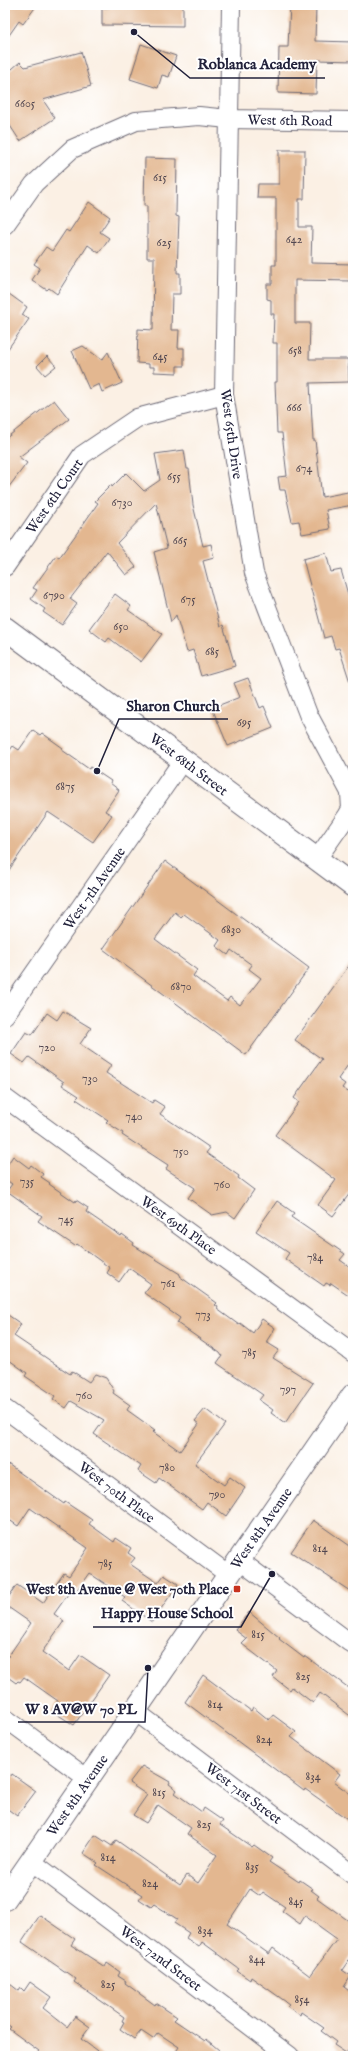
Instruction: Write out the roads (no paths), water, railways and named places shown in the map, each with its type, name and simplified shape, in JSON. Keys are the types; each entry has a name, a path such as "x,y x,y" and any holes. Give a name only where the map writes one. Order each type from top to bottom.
{"street":[{"name":"West 65th Drive","path":"231,5 224,395 254,573 308,714 352,795 350,809 347,816 317,859"},
{"name":"West 6th Road","path":"5,225 34,184 72,149 136,121 199,116 228,119 353,121"},
{"name":"West 6th Court","path":"5,567 82,455 137,418 224,395"},
{"name":"West 68th Street","path":"5,628 353,886"},
{"name":"West 7th Avenue","path":"5,1015 183,760"},
{"name":"West 69th Place","path":"5,1098 353,1352"},
{"name":"West 8th Avenue","path":"5,1899 234,1568 351,1403"},
{"name":"West 70th Place","path":"5,1409 234,1568 353,1645"},
{"name":"West 71st Street","path":"135,1711 353,1875"},
{"path":"5,1718 88,1779"},
{"name":"West 72nd Street","path":"31,1861 290,2056"}],"place":[{"name":"Roblanca Academy","path":"134,32"},
{"name":"Sharon Church","path":"97,771"},
{"name":"Happy House School","path":"272,1574"},
{"name":"West 8th Avenue @ West 70th Place","path":"237,1589"},
{"name":"W 8 AV@W 70 PL","path":"148,1668"}]}
